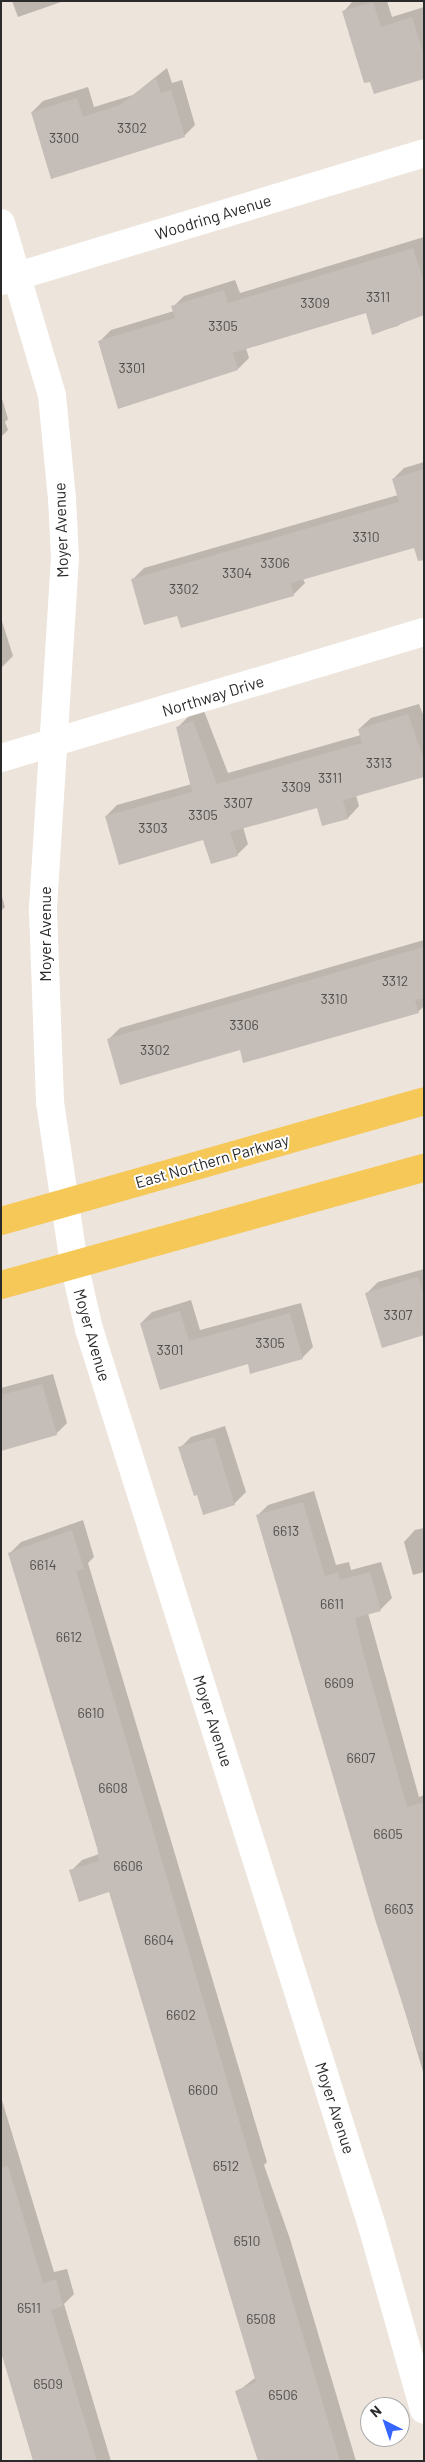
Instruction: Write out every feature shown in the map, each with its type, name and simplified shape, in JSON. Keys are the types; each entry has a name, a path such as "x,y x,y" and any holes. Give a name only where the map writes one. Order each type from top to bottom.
{"main road":[{"name":"East Northern Parkway","path":"1,1221 424,1101"},
{"path":"1,1285 424,1168"}],"street":[{"name":"Woodring Avenue","path":"10,278 424,153"},
{"name":"Moyer Avenue","path":"1,223 10,278 52,395 62,498 65,558 55,743 46,842 45,989 50,1102 74,1264 90,1329 372,2226 424,2410"},
{"name":"Northway Drive","path":"1,758 424,632"}],"building":[{"path":"373,2 381,27 412,17 424,55 424,79 374,94 370,82 364,83 342,11"},
{"path":"156,78 161,93 171,90 185,137 51,179 31,112 77,98 83,117 120,105"},
{"path":"413,248 424,283 424,315 372,335 366,313 233,353 238,370 118,409 98,341 175,318 171,306 224,290 228,303"},
{"path":"424,469 424,560 418,561 414,548 291,583 294,596 181,628 177,616 144,625 131,579 399,502 392,479"},
{"path":"408,714 424,760 424,777 343,800 348,819 322,826 317,808 230,832 238,856 211,864 203,840 119,865 105,816 192,792 176,727 193,721 217,784 362,743 358,729"},
{"path":"424,947 424,998 415,1000 419,1013 243,1063 240,1050 120,1085 107,1039"},
{"path":"418,1277 424,1295 424,1335 382,1348 365,1293"},
{"path":"180,1311 189,1341 290,1313 303,1359 250,1374 248,1364 160,1390 140,1323"},
{"path":"42,1384 57,1435 1,1451 1,1395"},
{"path":"214,1437 235,1505 203,1515 197,1495 194,1496 178,1447"},
{"path":"303,1502 325,1576 338,1572 340,1580 370,1572 381,1611 355,1618 407,1807 424,1802 424,2051 418,2052 375,1919 256,1515"},
{"path":"72,1530 84,1569 76,1571 340,2461 258,2461 235,2391 256,2382 109,1892 79,1902 69,1870 99,1861 97,1847 8,1553"},
{"path":"8,2166 43,2283 56,2279 63,2306 51,2310 97,2461 33,2461 1,2352 1,2167"}]}
